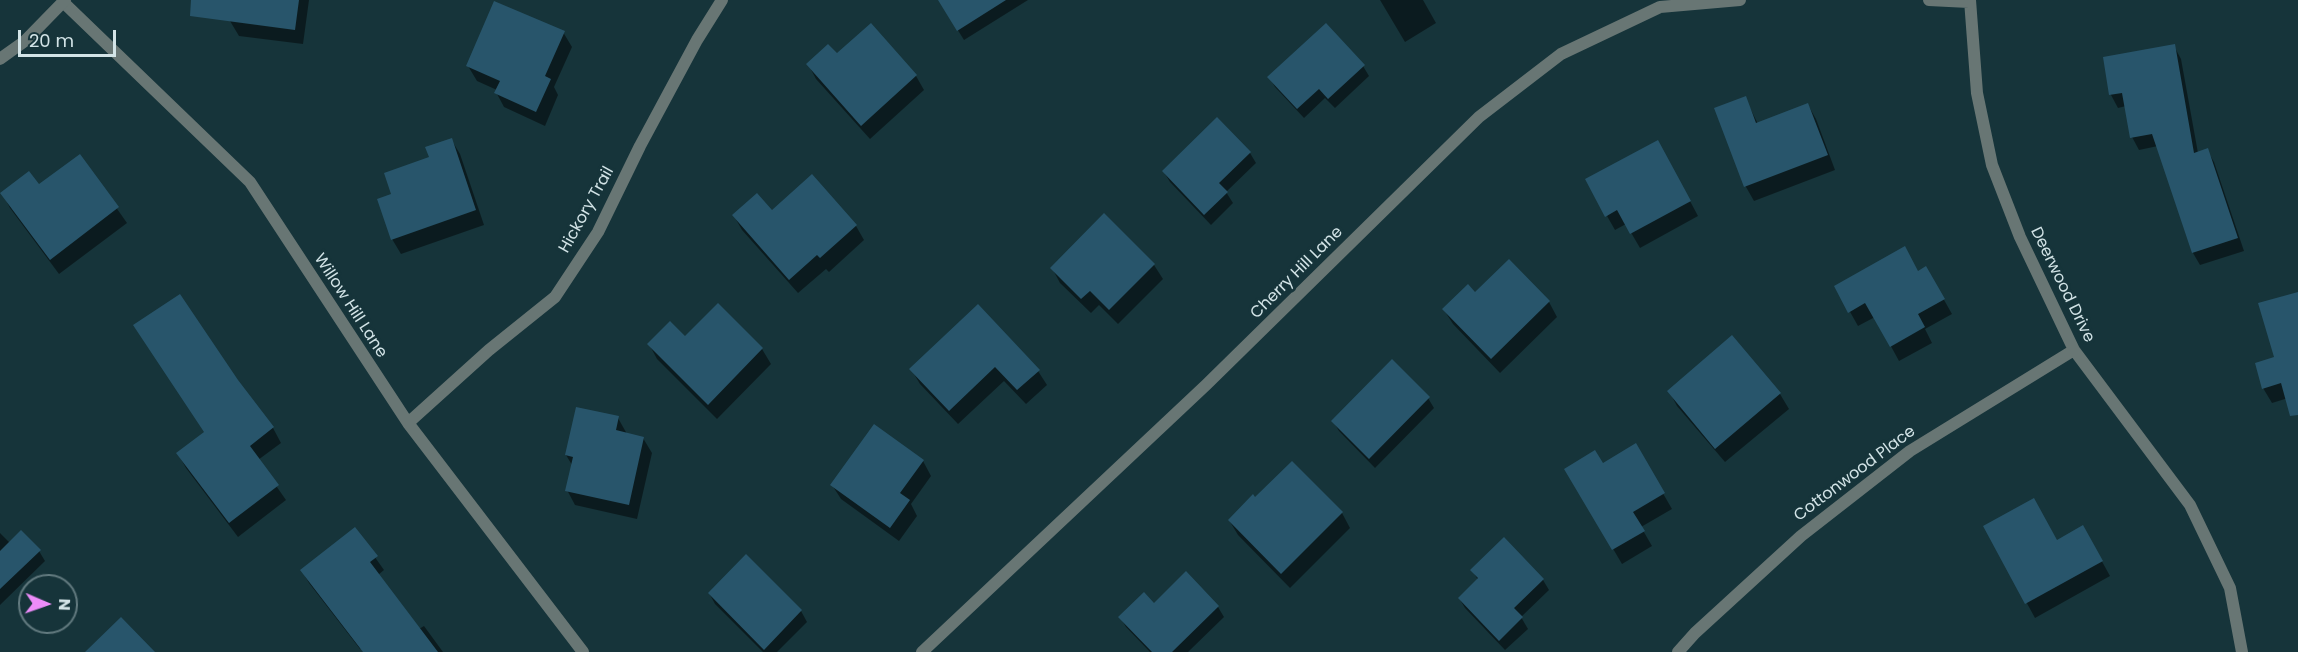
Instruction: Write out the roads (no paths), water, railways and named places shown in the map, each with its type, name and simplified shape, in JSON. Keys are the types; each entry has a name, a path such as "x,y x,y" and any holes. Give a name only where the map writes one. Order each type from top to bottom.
{"street":[{"name":"Hickory Trail","path":"408,423 489,350 555,297 598,232 640,146 697,40 722,0"},
{"name":"Cherry Hill Lane","path":"922,652 1206,385 1479,117 1560,54 1660,7 1740,0"},
{"path":"1929,0 1970,1"},
{"name":"Willow Hill Lane","path":"64,1 250,182 408,423 583,652"},
{"path":"0,59 25,41 64,1"},
{"name":"Deerwood Drive","path":"1970,1 1977,93 1992,165 2020,237 2074,350 2190,505 2230,588 2242,652"},
{"name":"Cottonwood Place","path":"1678,652 1695,633 1801,536 1910,451 2074,350"}]}
